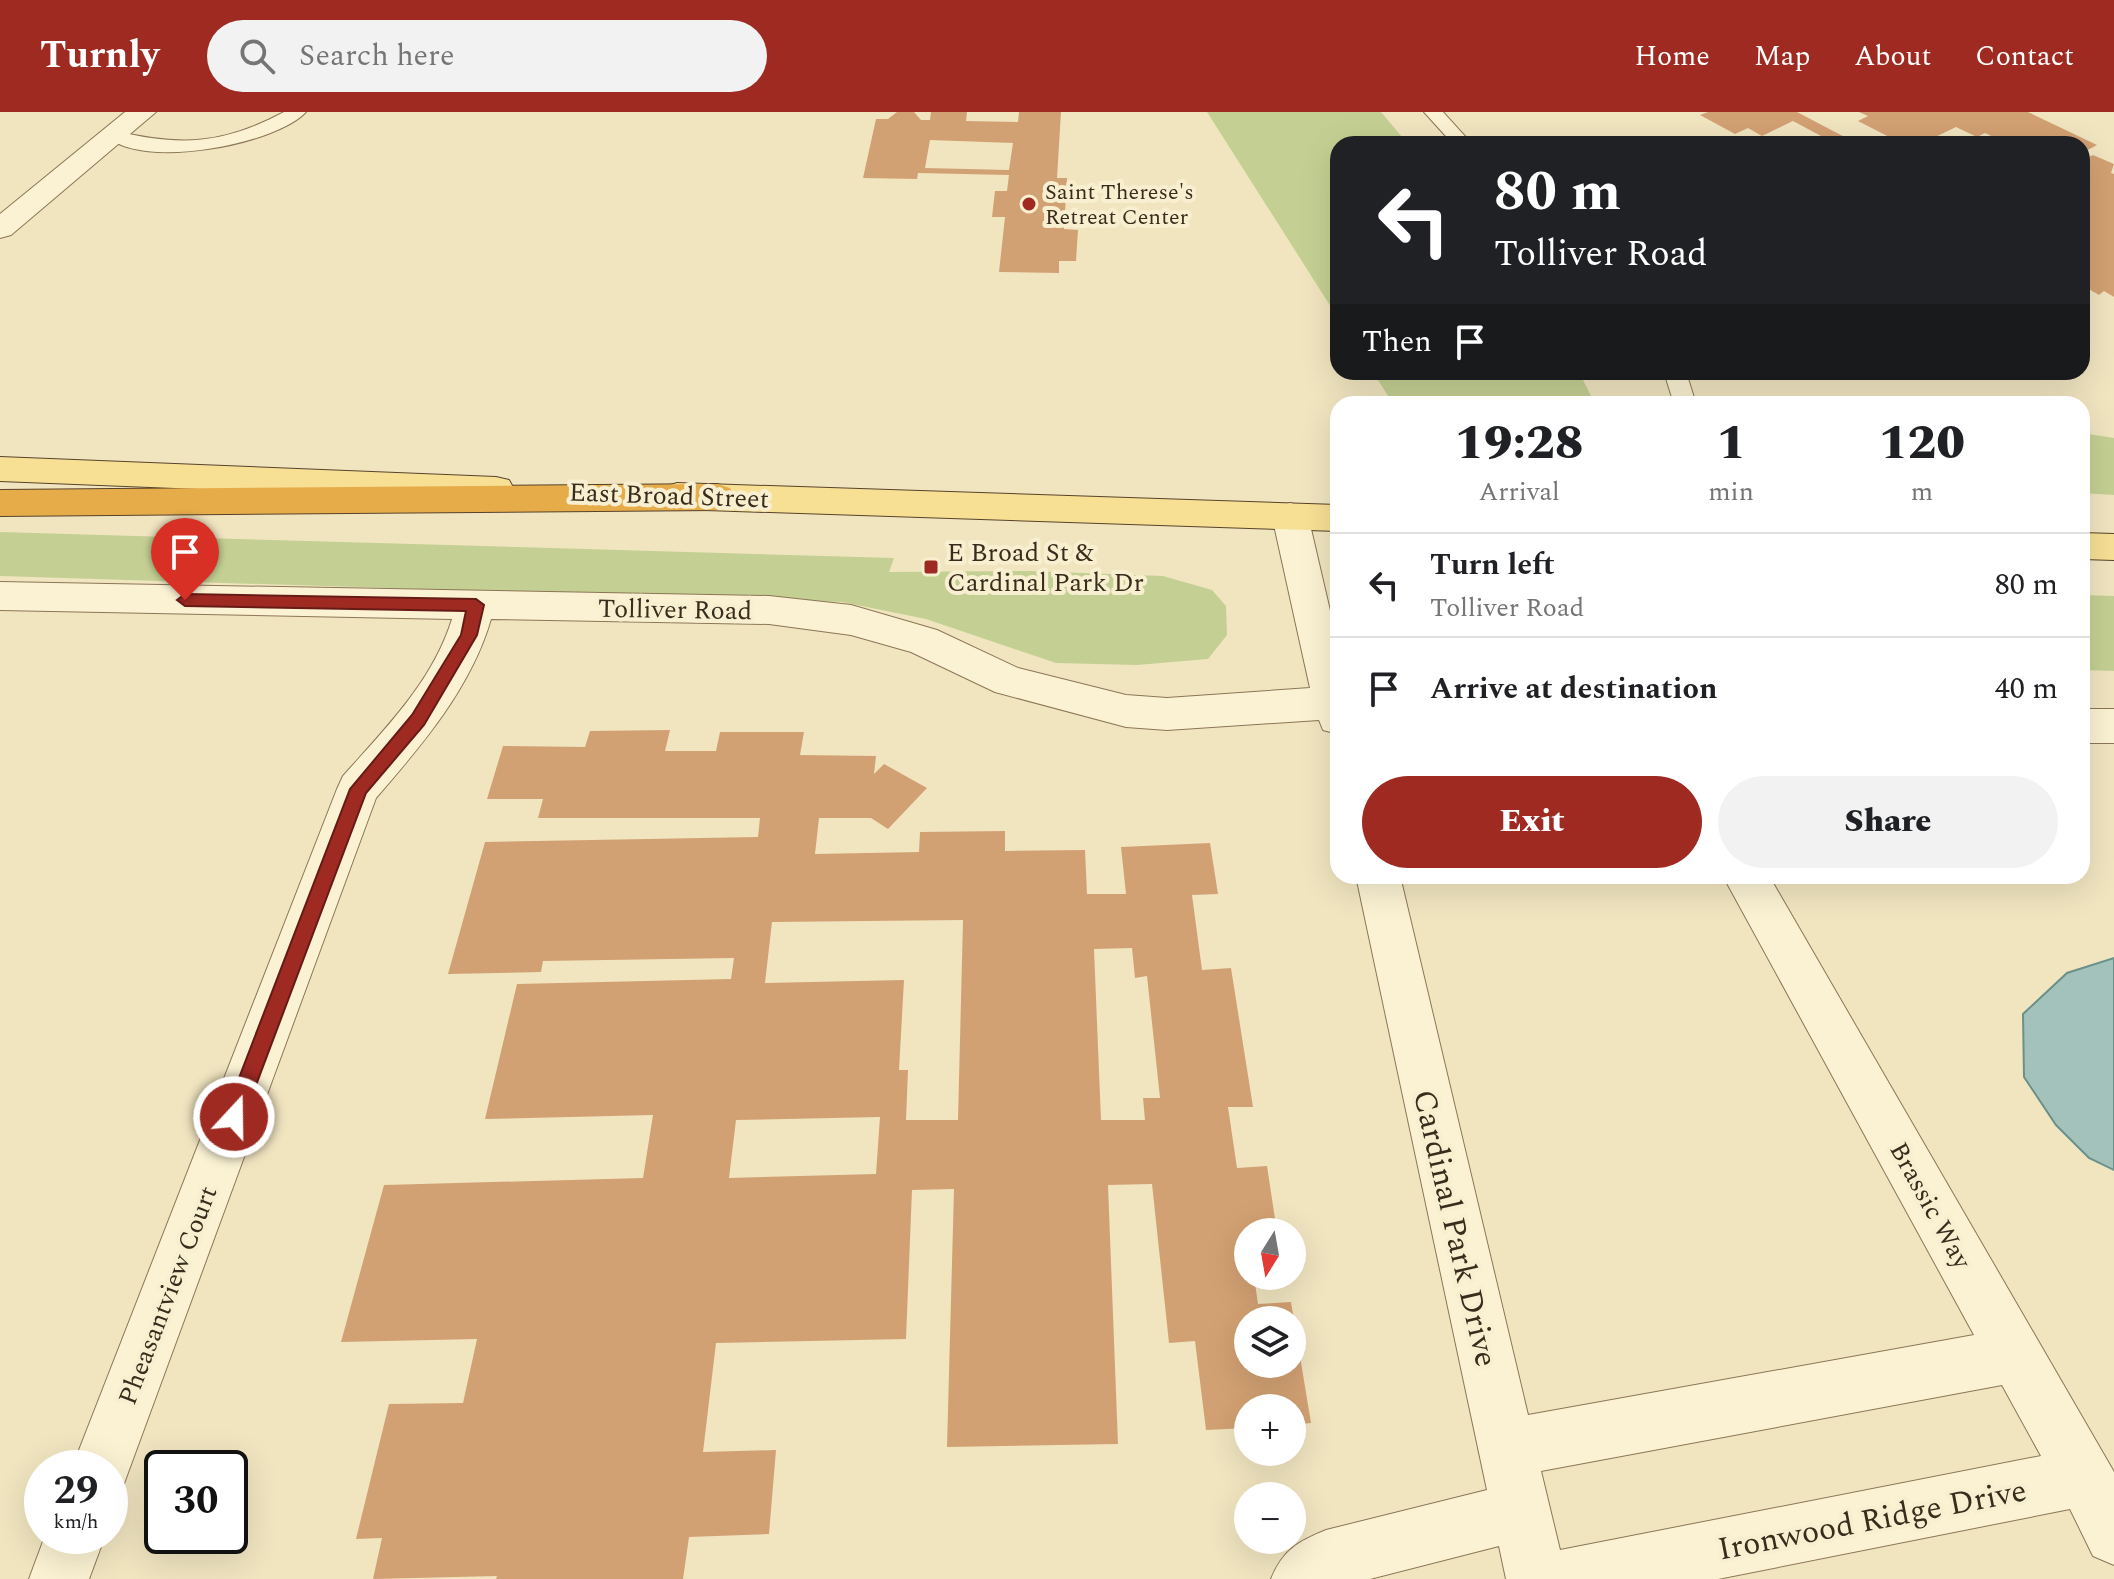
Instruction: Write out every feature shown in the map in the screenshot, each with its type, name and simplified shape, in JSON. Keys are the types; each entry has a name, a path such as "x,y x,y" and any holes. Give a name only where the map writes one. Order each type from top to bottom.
{"highway":[{"path":"0,503 717,497"}],"main road":[{"name":"East Broad Street","path":"0,469 1330,518"},
{"path":"2090,546 2114,547"}],"street":[{"path":"0,229 142,112"},
{"path":"1290,516 1330,688"},
{"name":"Tolliver Road","path":"0,596 769,610 851,620 923,641 1009,681 1126,711 1167,714 1330,710"},
{"name":"Pheasantview Court","path":"108,1450 358,789 418,720 469,635 476,605"},
{"path":"2090,726 2114,726"},
{"name":"Cardinal Park Drive","path":"1380,884 1536,1579"},
{"name":"Brassic Way","path":"1750,884 2085,1477 2114,1535"},
{"path":"1507,1448 2016,1355"},
{"name":"Ironwood Ridge Drive","path":"1564,1579 2085,1477"},
{"path":"1301,1579 1326,1560 1520,1511"},
{"path":"59,1579 68,1554"}],"lane":[{"path":"116,136 139,145 171,149 233,141 297,112"},
{"path":"1433,112 1456,136"}],"green space":[{"path":"1207,112 1381,112 1401,136 1330,136 1330,305"},
{"path":"1378,380 1583,380 1591,396 1388,396"},
{"path":"2090,434 2114,438 2114,495 2090,494"},
{"path":"0,532 894,558 889,572 1031,571 1163,576 1212,590 1226,606 1227,635 1208,659 1137,665 1056,663 926,619 842,602 0,576"},
{"path":"2090,595 2114,596 2114,671 2090,670"}],"water":[{"path":"2114,958 2114,1170 2089,1158 2056,1125 2024,1077 2023,1014 2067,973"}],"building":[{"name":"Saint Therese's Retreat Center","path":"897,112 914,112 921,120 930,120 931,112 967,112 966,121 1018,122 1019,112 1061,112 1057,178 1067,178 1064,229 1078,230 1076,261 1059,261 1059,273 999,272 1005,217 992,217 995,191 1007,191 1009,175 918,173 917,179 863,178 876,119 888,119","holes":["930,140 1013,143 1009,170 925,168"]},
{"path":"1708,112 1797,112 1843,136 1821,136 1793,121 1762,136 1748,128 1735,134 1700,115"},
{"path":"1859,112 2028,112 2078,136 1991,136 1985,133 1975,136 1956,127 1937,136 1887,136 1858,121 1868,116"},
{"path":"2090,156 2114,164 2111,173 2114,174 2114,297 2104,291 2099,295 2090,290"},
{"path":"670,730 665,751 716,751 720,732 804,732 800,755 876,756 874,774 884,764 927,788 888,829 871,818 819,818 815,854 919,852 920,832 1005,831 1005,851 1085,850 1087,894 1126,894 1121,847 1210,843 1218,894 1192,895 1202,970 1231,968 1253,1107 1228,1107 1237,1168 1267,1166 1275,1218 1234,1218 1234,1290 1256,1290 1258,1304 1291,1302 1292,1306 1234,1306 1234,1378 1304,1378 1311,1423 1306,1424 1306,1394 1234,1394 1234,1429 1206,1430 1195,1341 1169,1343 1152,1184 1108,1185 1118,1444 947,1447 954,1189 912,1190 906,1339 716,1343 703,1452 776,1450 769,1534 689,1537 683,1579 496,1579 497,1576 373,1579 382,1538 356,1539 389,1404 463,1403 477,1339 341,1342 384,1185 643,1178 653,1115 485,1119 517,984 731,979 734,958 543,961 541,972 448,974 485,842 758,837 760,818 538,818 543,799 487,799 503,746 585,747 590,731","holes":["963,920 958,1120 906,1120 908,1070 899,1070 904,980 765,983 772,922","1132,948 1135,978 1147,976 1160,1098 1143,1098 1145,1120 1101,1120 1094,949","880,1117 876,1174 729,1178 736,1120"]}],"place":[{"name":"Saint Therese's Retreat Center","path":"1029,204"},
{"name":"E Broad St & Cardinal Park Dr","path":"931,567"}],"route":[{"path":"185,600 476,605 469,635 418,720 358,789 234,1117"}]}
